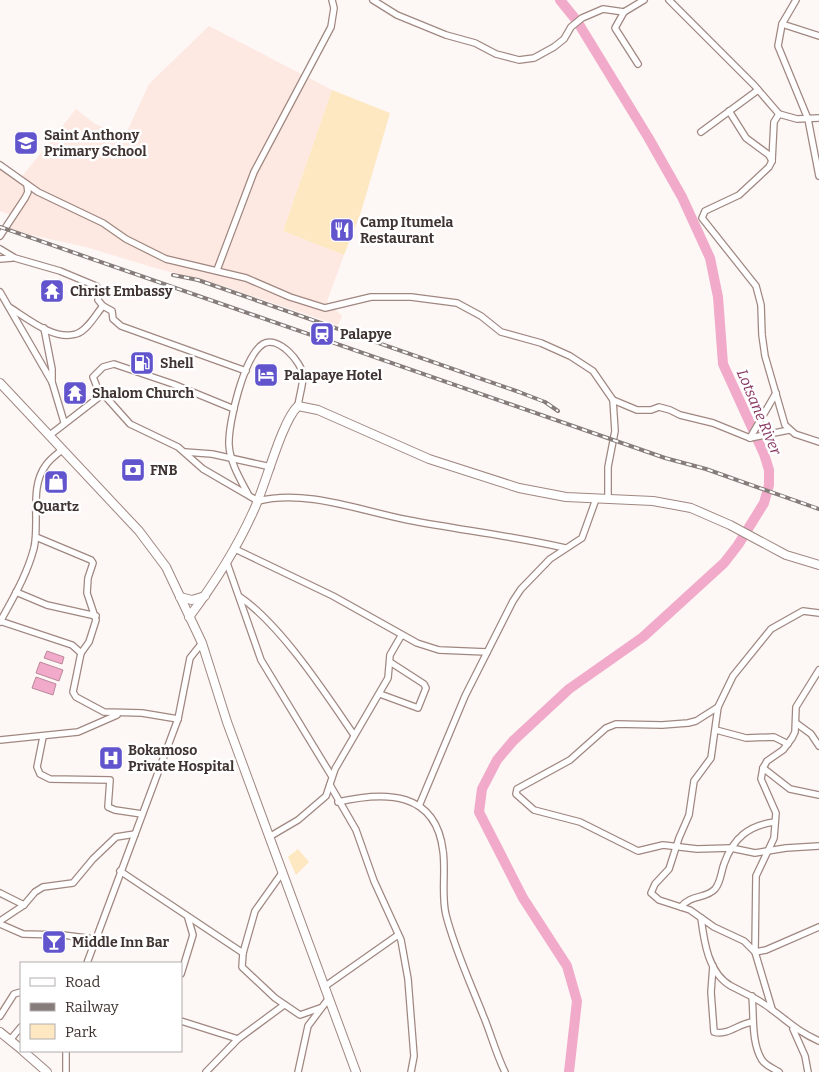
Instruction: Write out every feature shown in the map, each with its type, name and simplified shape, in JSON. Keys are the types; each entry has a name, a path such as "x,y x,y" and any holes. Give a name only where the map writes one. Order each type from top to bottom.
{"street":[{"path":"217,270 254,172 331,27 334,8 332,0"},
{"path":"374,0 397,15 519,60 534,58 554,47 564,39 571,27 582,18 603,9 624,12"},
{"path":"638,64 615,28 624,12 644,0"},
{"path":"669,0 758,90 779,114 789,118 819,118"},
{"path":"796,0 782,24 778,46 808,119 819,176"},
{"path":"782,24 819,36"},
{"path":"701,132 758,90"},
{"path":"728,111 746,138 769,155 772,161"},
{"path":"779,114 774,122 772,161 769,167 744,192 702,214 705,221 756,286 761,305 765,356 781,414 789,430"},
{"path":"0,165 27,185 103,223 126,239 166,259 246,278 290,297 325,308 371,297 411,297 457,303 481,316 501,332 541,343 593,371 613,400 615,431 608,467 608,499"},
{"path":"0,236 25,198 28,192 27,185"},
{"path":"0,249 16,258"},
{"path":"0,259 16,258 60,271 96,286 99,290 98,300 103,306 112,311 114,319 121,326 246,371"},
{"path":"0,292 52,382 64,422"},
{"path":"9,307 44,328 60,334 77,334 103,306"},
{"path":"44,328 52,369 52,382"},
{"path":"189,617 235,549 258,500 288,422 298,406 303,377 301,370 281,345 272,342 264,343 255,353 246,371 234,409 229,445 232,458 248,495"},
{"path":"234,409 114,364 103,367 92,377 103,394 130,424 185,452 203,468 258,500 272,497 287,497 324,502 381,515 565,548"},
{"path":"0,383 63,449 157,553 166,567 202,643 227,722 356,1072"},
{"path":"750,438 776,392"},
{"path":"50,435 64,422 103,394"},
{"path":"613,400 637,410 651,410 660,407 680,415 713,423 750,438 789,430 819,442"},
{"path":"298,406 318,410 429,458 481,477 556,495 675,504 709,514 786,555 819,566"},
{"path":"63,449 47,463 42,472 37,500 36,537 32,555 16,592 0,621 72,645 78,648 80,653"},
{"path":"185,452 212,454 271,467"},
{"path":"419,806 465,696 521,589 550,559 585,533 596,499"},
{"path":"36,537 93,561 87,593 96,616 89,642 80,653 73,692 76,697 104,712 119,714 142,713 178,719"},
{"path":"235,549 333,596 401,636 438,650 487,652"},
{"path":"227,563 261,660 331,775"},
{"path":"16,592 47,605 96,616"},
{"path":"180,597 192,600 204,596"},
{"path":"240,597 274,628 354,735"},
{"path":"755,952 744,941 681,907 659,900 651,893 656,884 667,874 691,809 693,784 711,758 718,707 740,665 771,629 803,612 819,613"},
{"path":"269,837 316,806 326,796 330,786 331,775 388,678 390,655 401,636"},
{"path":"87,962 94,939 178,719 190,658 202,643"},
{"path":"380,694 418,708 426,688 424,684 390,662"},
{"path":"772,1009 755,952 756,876 770,850 774,838 775,822 774,805 765,791 761,779 762,768 767,761 788,744 795,732 796,707 819,670"},
{"path":"718,707 696,721 688,723 662,725 616,724 606,728 570,760 516,792 534,810 580,822 638,850 663,845 677,845 697,849 731,848 752,853 819,846"},
{"path":"0,740 78,732 119,714"},
{"path":"796,723 811,734 819,746"},
{"path":"716,730 746,738 774,737 788,744"},
{"path":"43,737 38,767 40,774 50,779 110,780 108,807 114,810 142,814"},
{"path":"762,768 790,789 819,795"},
{"path":"330,786 356,830 374,881 404,952 414,1056 411,1072"},
{"path":"338,802 374,795 410,801 419,806 436,824 443,850 446,914 461,962 505,1072"},
{"path":"681,907 690,898 711,892 716,888 731,848 735,841 748,829 763,823 775,822"},
{"path":"94,939 63,935 24,934 0,922 24,906 35,892 48,885 73,883 93,859 116,837 135,834"},
{"path":"120,871 149,888 188,918 243,953"},
{"path":"282,873 255,911 241,962 245,971 284,1005 300,1015 308,1026"},
{"path":"0,893 24,906"},
{"path":"182,971 193,938 188,918"},
{"path":"701,918 704,943 713,966 726,983 752,996 772,1009 792,1027 819,1041"},
{"path":"755,952 766,950 819,927"},
{"path":"324,987 398,935"},
{"path":"713,966 711,992 714,1032 726,1032 746,1022 753,1022"},
{"path":"0,1016 14,994 20,992"},
{"path":"752,996 753,1022 761,1058 769,1067 779,1072"},
{"path":"298,1072 308,1026 329,998"},
{"path":"206,1072 214,1070 238,1039 284,1005"},
{"path":"300,1015 320,1008"},
{"path":"182,1022 238,1039"},
{"path":"10,1040 20,1027"},
{"path":"792,1027 805,1056 808,1072"},
{"path":"0,1032 20,1048"},
{"path":"24,1052 47,1072"},
{"path":"66,1052 66,1072"}],"shaded area":[{"path":"209,26 332,90 283,231 344,255 327,301 342,316 338,325 217,284 86,247 4,229 13,216 0,211 0,165 20,179 76,109 95,124 125,136 149,84"},
{"path":"47,651 64,657 62,664 44,658"},
{"path":"40,662 63,670 59,681 36,673"},
{"path":"36,677 56,684 53,695 32,688"}],"green space":[{"path":"332,90 390,113 361,212 344,255 283,231"},
{"path":"298,849 309,862 296,875 288,857"}],"waterway":[{"name":"Lotsane River","path":"560,0 577,21 648,137 682,197 710,258 718,297 723,364 764,454 769,470 769,485 764,503 738,545 724,563 643,637 569,689 513,741 497,760 482,789 479,812 523,898 567,966 577,1001 569,1072"}],"railway":[{"path":"0,227 665,458 706,469 819,509"},
{"path":"173,275 198,280 519,392 545,402 558,411"}],"place":[{"name":"Saint Anthony Primary School","path":"26,143"},
{"name":"Camp Itumela Restaurant","path":"342,230"},
{"name":"Christ Embassy","path":"52,291"},
{"name":"Palapye","path":"322,334"},
{"name":"Shell","path":"142,363"},
{"name":"Palapaye Hotel","path":"266,375"},
{"name":"Shalom Church","path":"75,393"},
{"name":"FNB","path":"133,470"},
{"name":"Quartz","path":"56,482"},
{"name":"Bokamoso Private Hospital","path":"111,758"},
{"name":"Middle Inn Bar","path":"54,942"}]}
